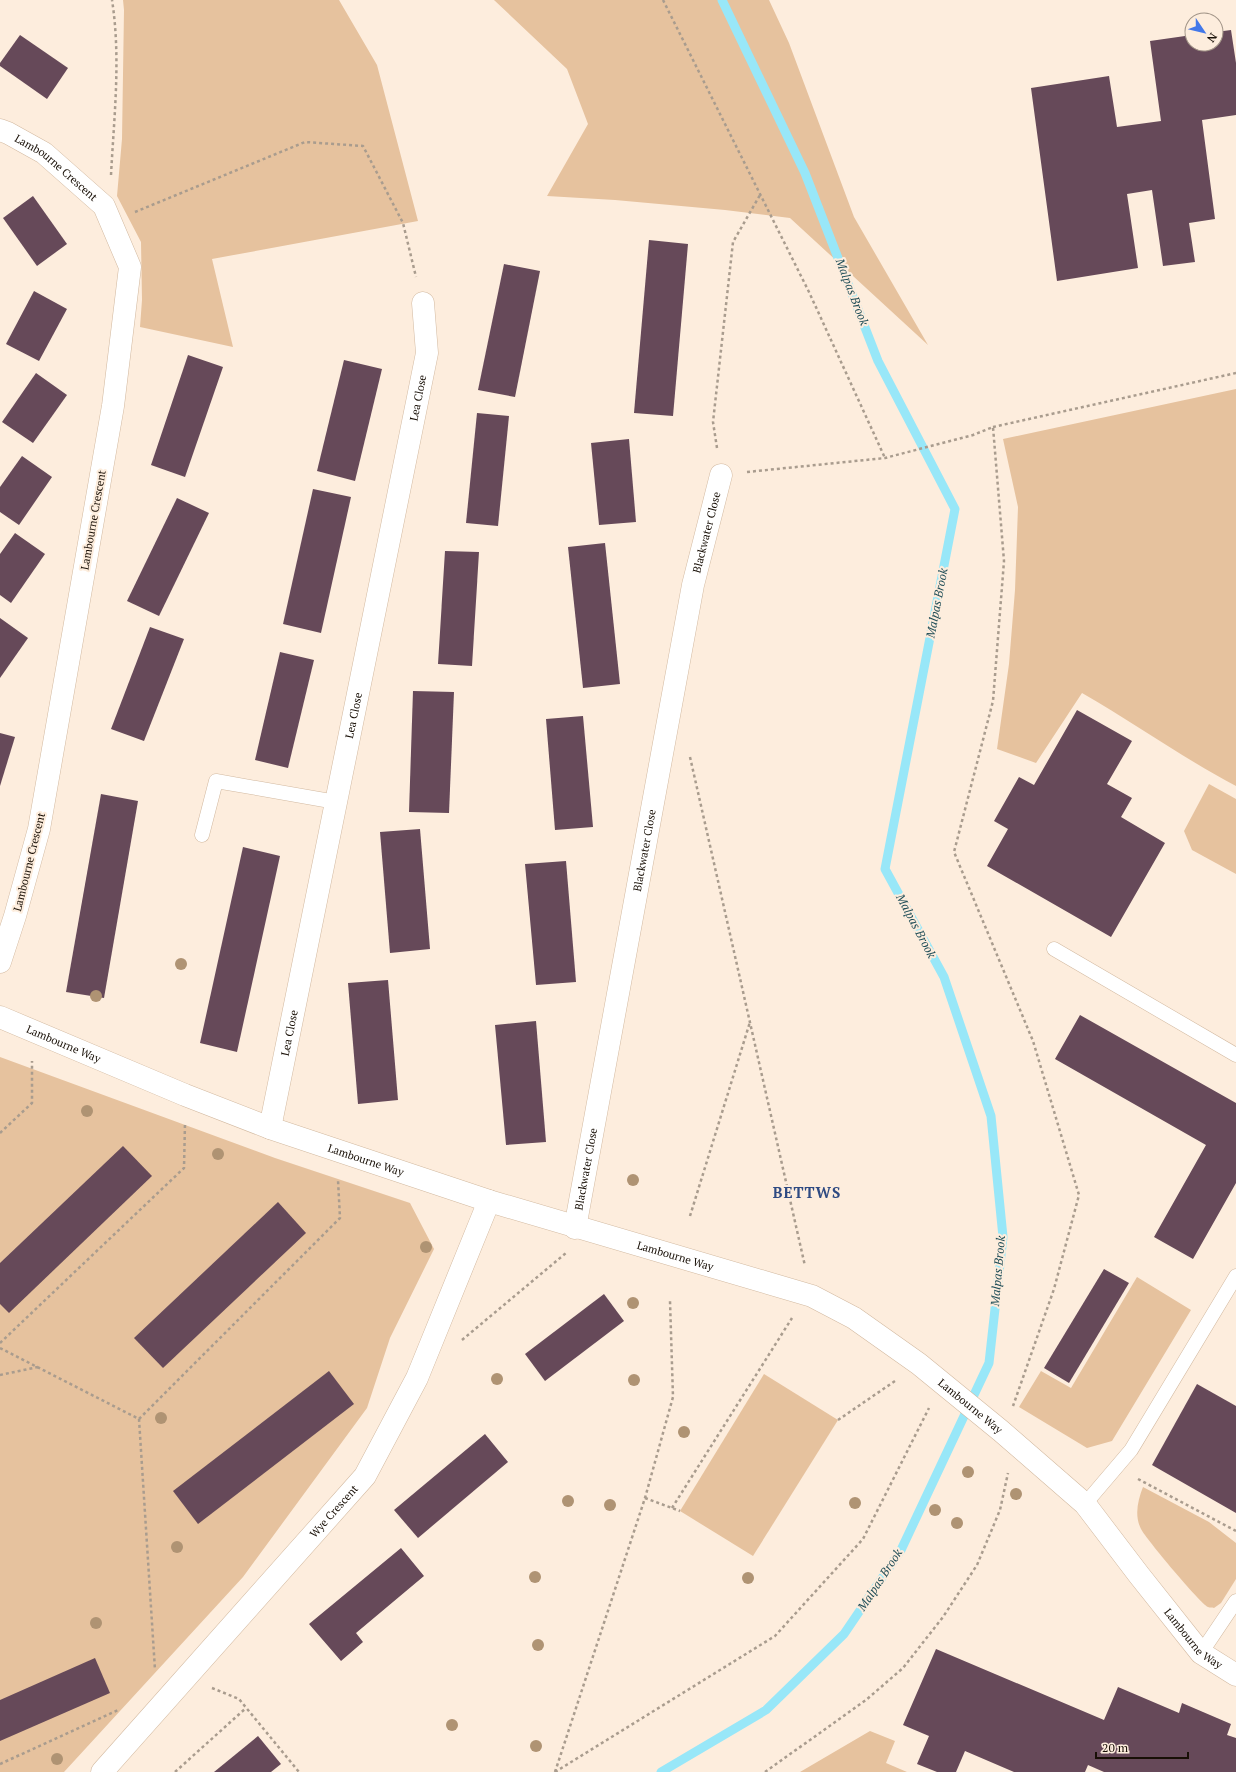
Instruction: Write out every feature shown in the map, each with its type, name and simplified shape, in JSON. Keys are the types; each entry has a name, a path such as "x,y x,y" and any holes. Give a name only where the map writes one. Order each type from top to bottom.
{"street":[{"name":"Lambourne Crescent","path":"0,130 44,153 104,206 130,267 113,406 39,829 15,916 0,962"},
{"name":"Lea Close","path":"270,1128 427,353 423,303"},
{"name":"Blackwater Close","path":"583,1230 693,585 721,475"},
{"name":"Lambourne Way","path":"0,1017 185,1095 270,1128 488,1201 812,1296 854,1318 919,1364 1085,1504 1138,1575 1201,1653 1236,1675"},
{"name":"Wye Crescent","path":"102,1772 365,1476 417,1378 488,1201"}],"lane":[{"path":"202,835 216,781 336,802"},
{"path":"1054,949 1236,1055"},
{"path":"1085,1504 1131,1450 1236,1276"},
{"path":"1201,1653 1236,1601"}],"path":[{"path":"112,0 116,25 117,69 110,182 104,206 127,215 305,142 363,146 403,224 423,303"},
{"path":"663,0 809,292 885,458"},
{"path":"760,195 733,242 714,422 721,475 885,458 973,435 993,427 1236,373"},
{"path":"765,1772 866,1700 897,1673 943,1617 977,1565 1000,1510 1007,1437 1013,1408 1054,1289 1079,1195 1033,1041 954,852 993,702 1004,561 993,427"},
{"path":"672,1508 789,1321 812,1296 751,1020 690,756"},
{"path":"690,1216 751,1020"},
{"path":"0,1133 32,1103 32,1031"},
{"path":"0,1343 184,1168 185,1095"},
{"path":"158,1709 139,1419 340,1218 336,1149"},
{"path":"459,1343 583,1230"},
{"path":"555,1772 645,1498 673,1397 670,1301"},
{"path":"0,1348 139,1419"},
{"path":"838,1420 919,1364"},
{"path":"0,1375 38,1367"},
{"path":"555,1772 775,1636 863,1539 946,1387"},
{"path":"1116,1467 1236,1531"},
{"path":"645,1498 680,1511"},
{"path":"186,1677 239,1699 299,1772"},
{"path":"175,1772 246,1708"},
{"path":"0,1764 121,1709"}],"shaded area":[{"path":"123,0 339,0 377,65 418,221 212,259 233,347 140,327 142,300 141,242 117,196 122,139"},
{"path":"494,0 769,0 789,43 854,217 928,345 790,218 725,210 615,200 547,196 588,124 567,69"},
{"path":"1236,389 1236,786 1197,764 1082,693 1036,763 997,749 1009,664 1015,590 1018,507 1003,439"},
{"path":"1209,784 1236,799 1236,874 1192,850 1184,831"},
{"path":"0,1057 275,1158 410,1203 434,1249 390,1338 367,1408 243,1577 64,1772 0,1772"},
{"path":"1137,1277 1191,1310 1112,1441 1087,1448 1019,1407 1041,1371 1071,1388"},
{"path":"764,1374 838,1420 753,1556 680,1511"},
{"path":"1143,1487 1209,1522 1236,1543 1236,1579 1221,1603 1214,1608 1208,1607 1195,1595 1162,1557 1141,1529 1137,1513 1138,1502"},
{"path":"870,1731 895,1741 886,1763 907,1772 800,1772"}],"building":[{"path":"1231,30 1236,63 1236,115 1202,120 1215,219 1189,223 1195,262 1163,266 1152,190 1127,194 1138,268 1057,281 1031,88 1109,76 1117,127 1161,121 1150,41 1184,36 1184,52 1224,52 1224,31"},
{"path":"20,35 68,68 47,99 0,66 0,63"},
{"path":"33,196 67,244 37,266 3,218"},
{"path":"649,240 688,244 673,416 634,413"},
{"path":"504,264 540,271 515,397 478,390"},
{"path":"34,291 67,309 39,361 6,344"},
{"path":"188,355 223,367 185,477 151,465"},
{"path":"344,360 382,369 355,481 317,471"},
{"path":"36,373 67,395 33,443 2,422"},
{"path":"477,413 509,416 498,526 466,523"},
{"path":"629,439 636,522 599,525 591,443"},
{"path":"22,456 52,477 19,525 0,512 0,487"},
{"path":"313,489 351,497 321,633 283,624"},
{"path":"177,498 209,513 159,616 127,601"},
{"path":"15,533 45,554 11,603 0,595 0,554"},
{"path":"605,543 620,684 583,688 568,547"},
{"path":"445,551 479,552 472,666 438,664"},
{"path":"0,618 28,638 0,678"},
{"path":"150,627 184,639 144,741 111,729"},
{"path":"280,652 314,660 288,768 255,760"},
{"path":"413,691 454,692 449,813 409,812"},
{"path":"1077,710 1132,741 1107,784 1132,798 1121,817 1165,843 1111,937 987,866 1008,829 994,821 1019,777 1034,785"},
{"path":"583,716 593,827 555,830 546,719"},
{"path":"0,733 15,737 0,786"},
{"path":"101,794 138,801 104,998 66,992"},
{"path":"420,829 430,949 390,953 380,832"},
{"path":"243,847 280,856 237,1052 200,1043"},
{"path":"566,861 576,982 536,985 525,864"},
{"path":"388,980 398,1100 358,1104 348,983"},
{"path":"1080,1015 1236,1103 1236,1183 1193,1259 1154,1237 1206,1145 1055,1059"},
{"path":"536,1021 546,1142 506,1145 495,1025"},
{"path":"123,1146 152,1176 9,1313 0,1304 0,1263"},
{"path":"278,1202 306,1233 163,1368 134,1338"},
{"path":"1104,1269 1129,1283 1069,1383 1044,1368"},
{"path":"604,1294 624,1321 545,1381 525,1354"},
{"path":"329,1371 354,1404 198,1524 173,1491"},
{"path":"1197,1384 1236,1406 1236,1513 1152,1465"},
{"path":"485,1434 508,1462 418,1538 394,1510"},
{"path":"401,1548 424,1576 356,1633 363,1642 341,1661 309,1624"},
{"path":"936,1649 1104,1720 1118,1687 1179,1713 1182,1703 1231,1724 1227,1735 1236,1738 1236,1772 1104,1772 1088,1765 1085,1772 1014,1772 965,1751 956,1772 937,1772 917,1764 929,1736 903,1725"},
{"path":"95,1658 110,1693 0,1741 0,1700"},
{"path":"258,1736 281,1764 271,1772 214,1772"}],"waterway":[{"name":"Malpas Brook","path":"661,1772 766,1710 844,1634 901,1550 989,1363 1003,1237 991,1116 944,977 885,869 955,509 878,361 805,173 722,0"}],"district":[{"name":"BETTWS","path":"807,1193"}]}
